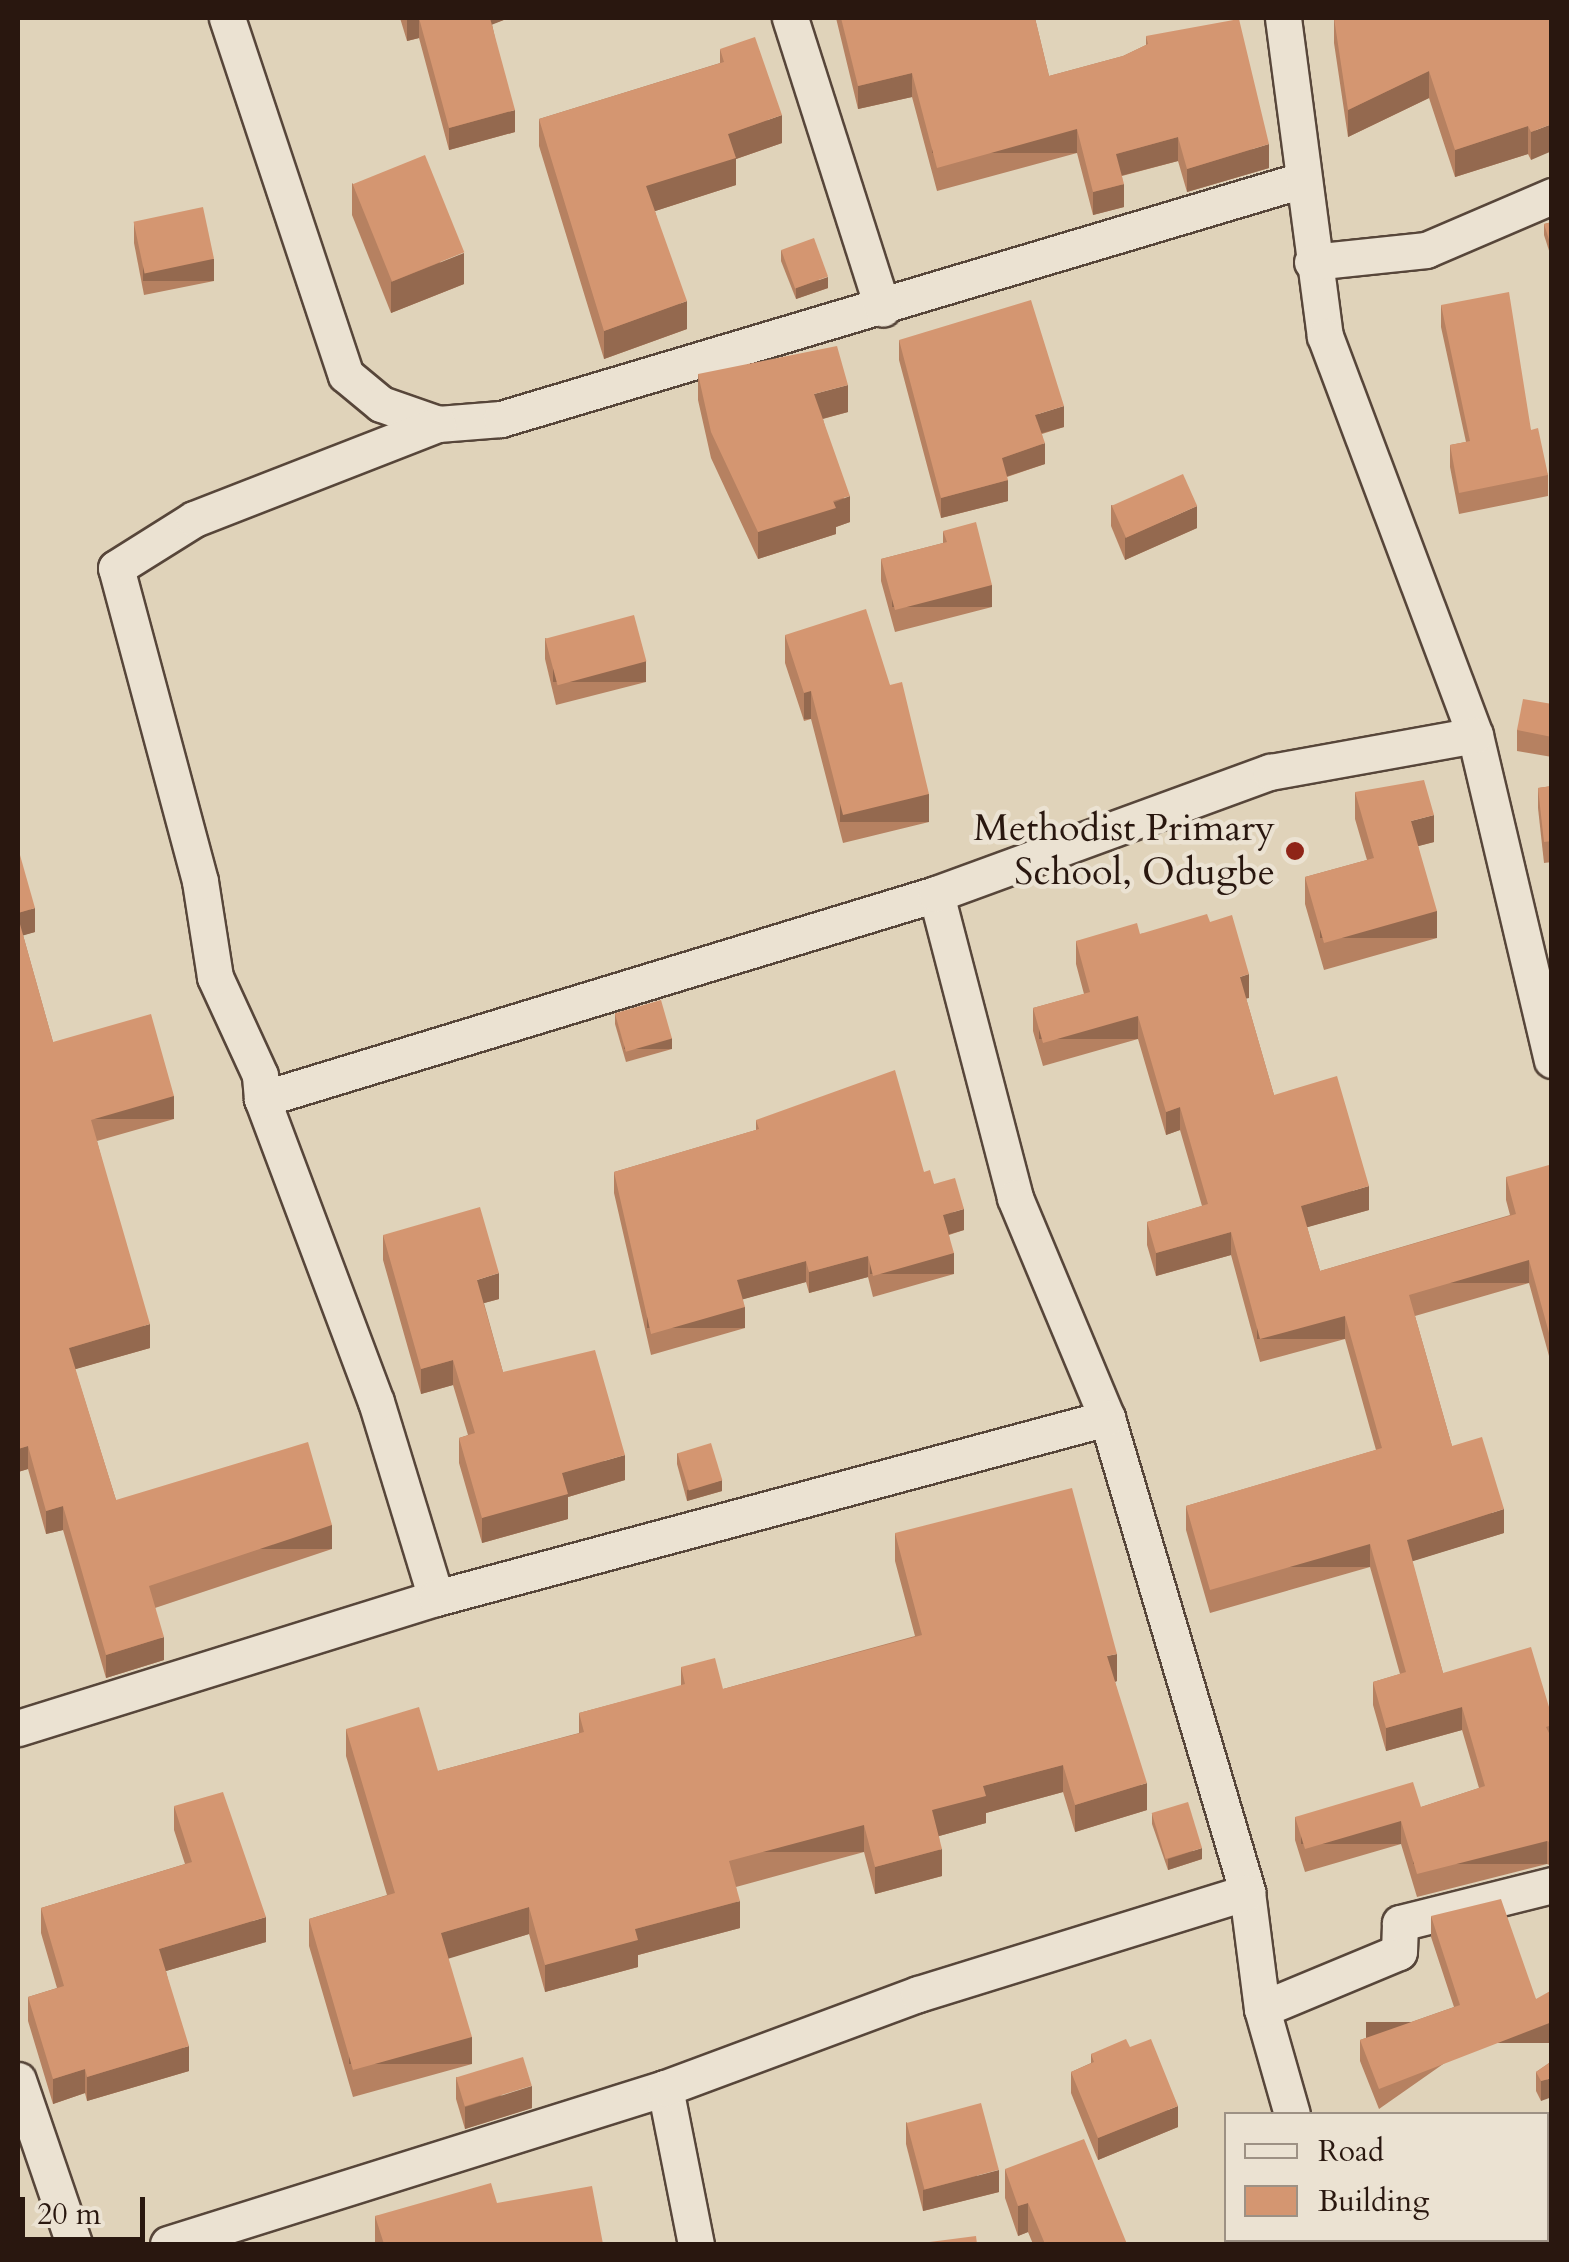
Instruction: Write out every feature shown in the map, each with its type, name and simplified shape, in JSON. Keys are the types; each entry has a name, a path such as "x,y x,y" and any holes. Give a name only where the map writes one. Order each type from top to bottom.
{"street":[{"path":"227,18 346,375 381,404 438,424"},
{"path":"790,18 883,308"},
{"path":"1283,18 1312,262 1325,336 1475,735 1552,1060"},
{"path":"436,1598 376,1402 262,1100 260,1075 215,977 200,881 116,568 194,518 438,424 501,419 1302,180"},
{"path":"1312,262 1426,250 1552,196"},
{"path":"262,1100 936,894 1270,772 1475,735"},
{"path":"936,894 1015,1198 1107,1418 1247,1892 1262,2009 1291,2112"},
{"path":"18,1728 436,1598 1107,1418"},
{"path":"1262,2009 1399,1952 1400,1922 1552,1884"},
{"path":"168,2244 666,2088 918,1994 1247,1892"},
{"path":"18,2080 74,2244"},
{"path":"666,2088 696,2244"}],"building":[{"path":"419,18 490,18 515,110 449,128"},
{"path":"841,18 1035,18 1049,76 1123,56 1148,44 1146,36 1239,19 1269,144 1187,169 1178,137 1116,154 1124,184 1093,192 1077,129 937,168 912,73 858,86"},
{"path":"1334,18 1552,18 1552,124 1531,132 1528,126 1455,150 1429,71 1348,110"},
{"path":"755,37 782,115 728,134 736,158 646,186 687,301 604,331 539,119 724,62 720,49"},
{"path":"425,155 464,252 392,282 353,184"},
{"path":"203,207 214,259 145,274 134,222"},
{"path":"1552,222 1552,249 1544,224"},
{"path":"814,238 828,277 795,288 781,250"},
{"path":"1509,292 1531,430 1538,428 1548,475 1459,493 1450,445 1470,441 1441,305"},
{"path":"1031,300 1064,406 1035,415 1045,443 1002,458 1008,480 941,498 899,340"},
{"path":"837,346 848,385 814,394 850,496 833,501 836,508 758,532 711,432 698,374"},
{"path":"1183,474 1197,506 1126,538 1112,506"},
{"path":"976,522 992,585 895,610 881,559 947,542 943,531"},
{"path":"866,609 890,685 902,682 929,794 843,815 811,691 804,693 785,635"},
{"path":"634,615 646,661 558,685 545,639"},
{"path":"1523,699 1552,704 1552,737 1517,730"},
{"path":"1424,780 1434,815 1411,821 1437,911 1324,943 1305,877 1374,858 1355,792"},
{"path":"1552,786 1552,841 1544,842 1538,788"},
{"path":"18,848 35,908 18,913"},
{"path":"1207,914 1210,922 1232,915 1249,974 1240,977 1274,1095 1337,1076 1369,1186 1301,1206 1320,1271 1516,1214 1506,1177 1549,1165 1552,1344 1529,1260 1409,1295 1452,1446 1482,1437 1504,1509 1407,1540 1443,1673 1531,1647 1552,1717 1552,1725 1546,1727 1552,1739 1552,1843 1547,1841 1417,1874 1401,1821 1305,1849 1295,1817 1413,1782 1421,1807 1485,1786 1462,1707 1386,1728 1373,1682 1406,1672 1370,1544 1210,1590 1186,1506 1382,1448 1345,1316 1260,1339 1231,1232 1156,1253 1147,1222 1208,1204 1180,1107 1166,1112 1138,1016 1043,1043 1033,1008 1090,992 1076,941 1137,923 1140,934"},
{"path":"18,917 53,1042 151,1014 174,1096 91,1120 150,1324 69,1348 116,1500 308,1442 332,1525 149,1586 164,1637 106,1655 63,1506 46,1511 28,1446 18,1449"},
{"path":"661,1000 672,1038 626,1052 615,1013"},
{"path":"895,1070 924,1172 930,1170 934,1184 955,1178 964,1209 943,1215 954,1253 873,1276 868,1256 809,1272 806,1261 737,1280 745,1307 651,1334 614,1172 759,1129 756,1120"},
{"path":"480,1207 499,1273 477,1280 503,1372 595,1350 625,1455 562,1473 568,1494 482,1518 459,1438 475,1433 453,1360 421,1369 383,1235"},
{"path":"711,1443 722,1480 689,1491 678,1453"},
{"path":"1072,1488 1117,1654 1107,1656 1147,1783 1075,1805 1063,1765 983,1786 986,1796 932,1810 942,1849 875,1867 864,1825 729,1861 740,1901 635,1929 638,1940 545,1965 529,1907 441,1933 472,2037 353,2070 309,1919 395,1893 346,1729 419,1707 438,1771 584,1732 579,1713 685,1684 681,1667 715,1658 723,1689 922,1635 895,1533"},
{"path":"223,1792 266,1917 159,1949 189,2046 87,2077 85,2069 53,2079 28,1997 64,1986 41,1908 192,1862 174,1806"},
{"path":"1188,1802 1202,1848 1166,1859 1152,1813"},
{"path":"1501,1899 1536,1999 1552,1990 1552,2022 1379,2089 1360,2040 1460,2005 1431,1916"},
{"path":"1126,2039 1130,2047 1151,2039 1178,2106 1098,2138 1071,2072 1094,2062 1091,2054"},
{"path":"523,2057 532,2086 465,2106 456,2077"},
{"path":"1552,2061 1552,2078 1541,2081 1536,2072"},
{"path":"981,2103 999,2170 924,2190 907,2123"},
{"path":"1084,2139 1127,2244 1045,2244 1028,2203 1018,2206 1005,2169"},
{"path":"491,2183 497,2203 592,2186 603,2244 384,2244 375,2216"},
{"path":"976,2236 977,2244 914,2244"}],"place":[{"name":"Methodist Primary School, Odugbe","path":"1295,851"}]}
